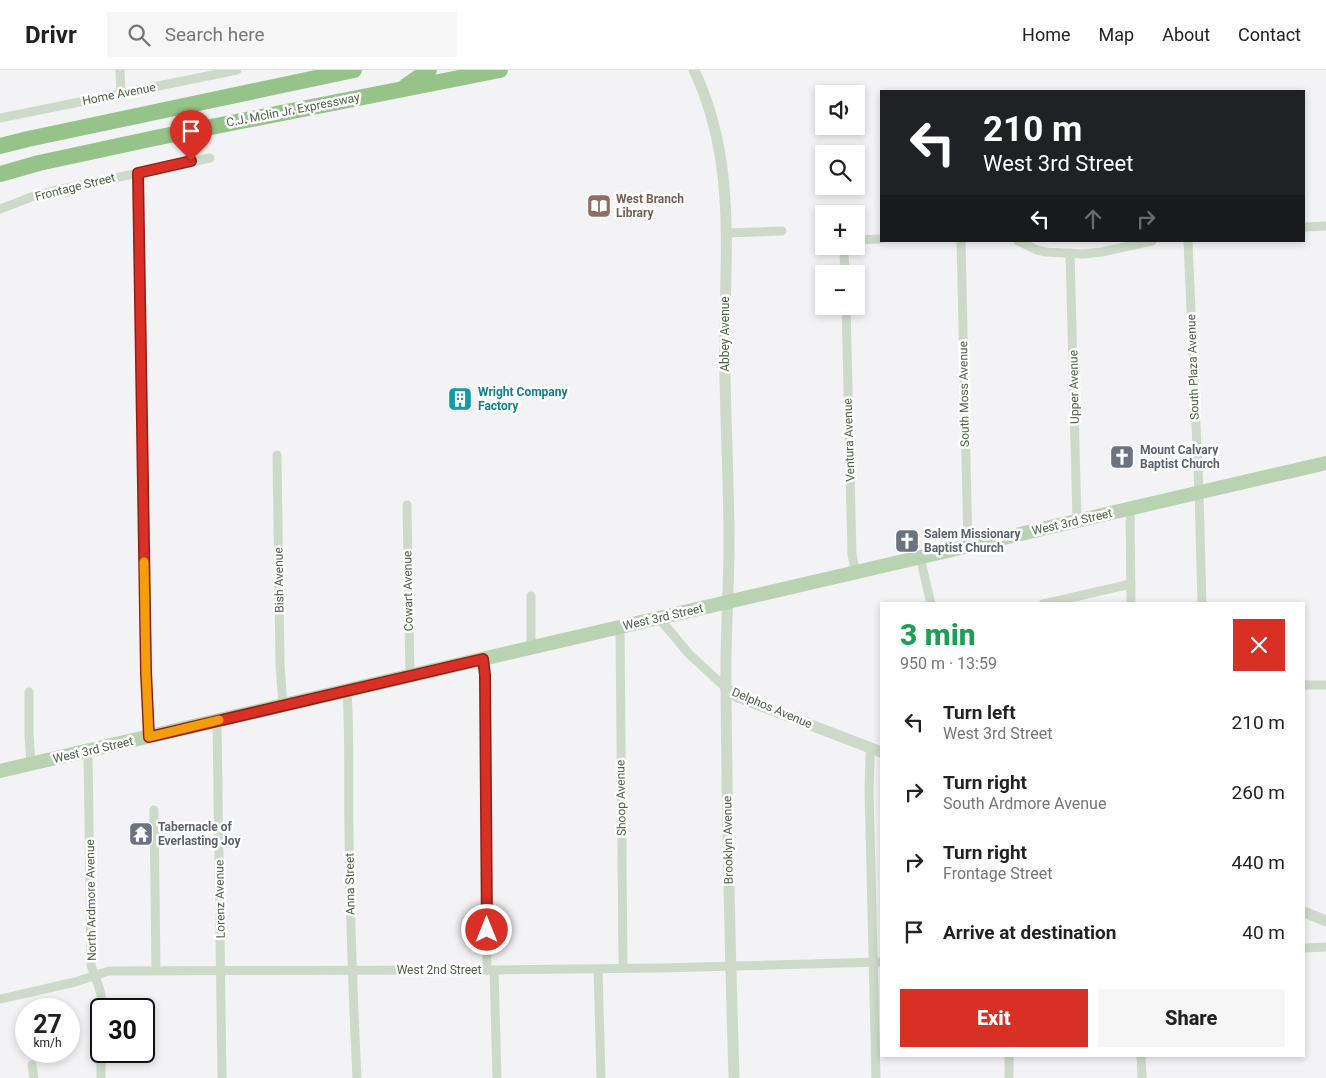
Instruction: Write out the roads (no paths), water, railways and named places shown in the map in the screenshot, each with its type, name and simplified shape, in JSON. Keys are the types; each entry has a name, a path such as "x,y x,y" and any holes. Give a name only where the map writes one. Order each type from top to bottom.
{"highway":[{"name":"C.J. Mclin Jr. Expressway","path":"0,146 354,70"},
{"path":"400,90 430,70"},
{"name":"C.J. Mclin Jr. Expressway","path":"0,174 39,163 155,138 500,70"}],"main road":[{"name":"West 3rd Street","path":"0,771 1326,463"}],"street":[{"path":"120,70 121,94"},
{"name":"Home Avenue","path":"0,118 236,70"},
{"name":"Abbey Avenue","path":"694,70 717,135 727,221 725,373 729,521 728,602"},
{"name":"Frontage Street","path":"0,209 53,191 210,158"},
{"path":"138,173 146,672 149,737"},
{"path":"1305,227 1326,226"},
{"path":"726,233 782,231"},
{"path":"865,240 880,239"},
{"name":"South Moss Avenue","path":"961,242 968,546"},
{"path":"1020,242 1046,252 1070,253 1102,252 1147,242"},
{"name":"South Plaza Avenue","path":"1188,242 1202,602"},
{"name":"Upper Avenue","path":"1070,253 1077,521"},
{"name":"Ventura Avenue","path":"846,315 852,554 856,572"},
{"name":"Bish Avenue","path":"276,455 280,664 283,706"},
{"name":"Cowart Avenue","path":"407,505 410,676"},
{"path":"1130,509 1131,602"},
{"path":"920,557 931,602"},
{"path":"1052,602 1131,584"},
{"path":"531,596 531,648"},
{"name":"Brooklyn Avenue","path":"728,602 726,688 730,966 734,1078"},
{"name":"Delphos Avenue","path":"659,618 690,654 738,697 876,751"},
{"name":"Shoop Avenue","path":"620,627 623,968"},
{"path":"483,659 485,675 491,970 497,1078"},
{"path":"1305,685 1326,685"},
{"name":"Anna Street","path":"347,691 352,970 357,1078"},
{"path":"29,692 30,764"},
{"name":"Lorenz Avenue","path":"217,721 222,1078"},
{"name":"North Ardmore Avenue","path":"88,751 91,964 101,995 101,1078"},
{"path":"876,751 870,757 877,962 876,1078"},
{"path":"154,810 156,970"},
{"path":"1305,912 1326,921"},
{"path":"1305,948 1326,947"},
{"name":"West 2nd Street","path":"0,999 75,982 109,970 598,969 877,962"},
{"path":"598,969 601,1078"},
{"path":"1008,1057 1009,1078"},
{"path":"1141,1057 1142,1078"},
{"path":"32,1065 34,1078"}],"place":[{"name":"West Branch Library","path":"599,206"},
{"name":"Wright Company Factory","path":"460,399"},
{"name":"Mount Calvary Baptist Church","path":"1122,457"},
{"name":"Salem Missionary Baptist Church","path":"907,541"},
{"name":"Tabernacle of Everlasting Joy","path":"141,834"}]}
